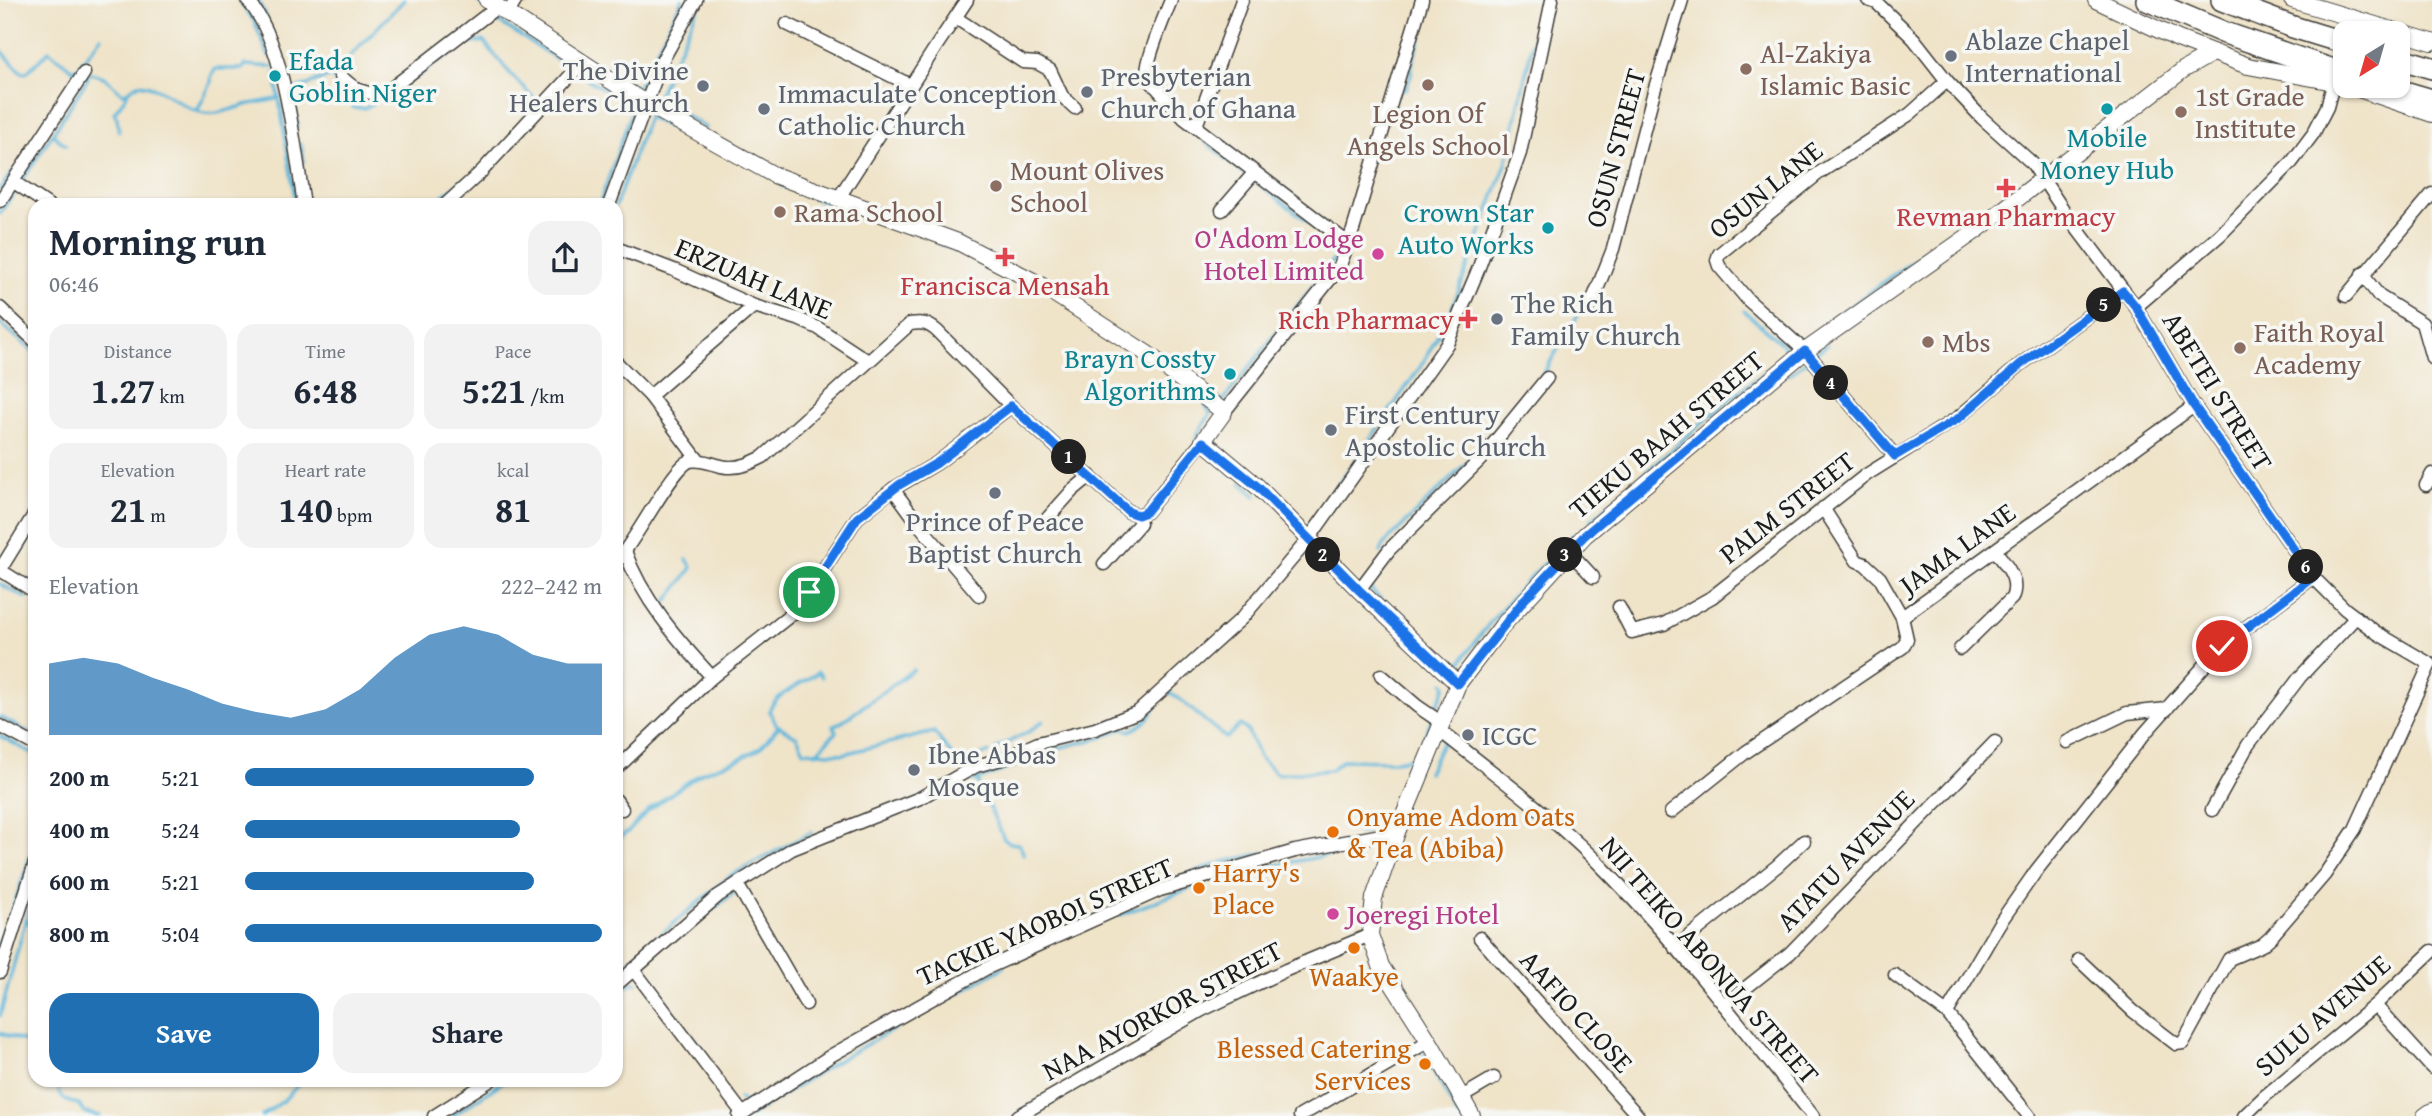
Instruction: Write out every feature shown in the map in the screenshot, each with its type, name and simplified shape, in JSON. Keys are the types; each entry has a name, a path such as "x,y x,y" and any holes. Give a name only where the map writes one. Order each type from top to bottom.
{"highway":[{"path":"2147,0 2333,77"},
{"path":"2222,0 2333,39"},
{"path":"2410,62 2432,68"},
{"path":"2410,94 2432,100"}],"street":[{"path":"247,0 258,11 283,77 303,198"},
{"path":"340,75 351,87 370,95 389,90 497,7 516,0"},
{"path":"611,198 662,61 696,0"},
{"path":"838,199 968,0"},
{"path":"1171,0 1146,74 1172,106 1221,143 1254,173 1348,243"},
{"path":"1196,126 1241,0"},
{"path":"623,553 677,470 685,463 698,460 738,467 763,457 910,324 920,322 929,324 1011,406 1129,512 1138,515 1146,512 1339,268 1422,0"},
{"path":"623,978 718,896 793,849 908,804 965,772 1038,743 1082,733 1138,712 1176,681 1242,618 1308,540 1447,344 1482,260 1520,153 1552,0"},
{"name":"OSUN STREET","path":"1590,307 1613,249 1654,92 1682,0"},
{"name":"ABETEI STREET","path":"1868,0 1877,3 1914,39 1947,81 1982,118 2032,163 2066,214 2136,307 2194,406 2313,577 2377,634 2431,664"},
{"path":"2095,0 2178,39 2248,66 2333,79"},
{"path":"2292,0 2432,42"},
{"path":"497,7 645,103 774,175 958,242 1039,285 1146,353 1224,412"},
{"path":"956,18 1023,62 1037,63 1050,70 1062,96 1075,108"},
{"path":"787,24 910,85"},
{"path":"2178,39 2183,70"},
{"name":"TIEKU BAAH STREET","path":"1472,1116 1429,1041 1381,966 1370,935 1374,898 1397,832 1458,684 1502,626 1585,535 1805,351 1977,230 2183,70 2213,52"},
{"path":"453,198 481,172 583,62"},
{"path":"0,201 84,73"},
{"name":"OSUN LANE","path":"1805,351 1748,300 1719,266 1719,254 1819,173 1910,114 1947,81"},
{"path":"2136,307 2220,235 2292,162 2313,134 2333,97"},
{"path":"2389,98 2432,114"},
{"path":"1222,210 1254,173"},
{"path":"14,182 38,198"},
{"path":"2346,296 2432,194"},
{"name":"ERZUAH LANE","path":"623,251 754,306 798,318 818,327 868,361"},
{"path":"2362,274 2379,296 2422,323 2432,358"},
{"name":"PALM STREET","path":"1619,607 1632,632 1664,624 1712,597 1823,508 1895,456 1959,418 2021,364 2123,291"},
{"path":"649,396 754,306"},
{"path":"0,308 28,334"},
{"path":"1805,351 1895,456"},
{"path":"623,369 649,396 698,460"},
{"path":"1359,590 1389,550 1480,460 1547,378"},
{"path":"623,762 712,677 792,614 857,518 894,489 937,463 1011,406"},
{"name":"JAMA LANE","path":"1671,811 1746,752 1903,647 1907,639 1902,617 2194,406"},
{"path":"1203,442 1258,487 1308,540 1458,684"},
{"path":"1046,520 1072,491 1090,476"},
{"path":"894,489 921,527 979,595"},
{"path":"1823,508 1857,561 1866,564 1880,578 1902,617"},
{"path":"1104,564 1140,523 1138,515"},
{"path":"28,524 0,570 28,588"},
{"path":"625,551 643,589 664,620 678,640 712,677"},
{"path":"1569,551 1593,577"},
{"path":"1960,649 2015,592 2015,580 1996,551"},
{"path":"1947,1013 1999,924 2036,871 2166,709 2222,646 2313,577"},
{"path":"2212,810 2248,745 2300,677 2356,617"},
{"path":"2079,960 2133,1011 2176,1044 2183,1043 2229,959 2262,945 2271,937 2325,874 2355,829 2431,664"},
{"name":"NII TEIKO ABONUA STREET","path":"1381,675 1600,865 1724,1005 1813,1116"},
{"path":"2067,743 2126,713 2166,709"},
{"path":"0,726 28,741"},
{"name":"ATATU AVENUE","path":"1724,1005 1790,953 1995,742"},
{"name":"TACKIE YAOBOI STREET","path":"741,1115 832,1055 975,975 1160,890 1295,851 1397,832"},
{"path":"1675,948 1804,841"},
{"path":"737,884 806,1004"},
{"path":"0,972 28,899"},
{"name":"NAA AYORKOR STREET","path":"1018,1116 1202,1010 1286,970 1370,935"},
{"name":"AAFIO CLOSE","path":"1480,938 1638,1116"},
{"name":"SULU AVENUE","path":"2244,1116 2375,1005 2432,951"},
{"path":"633,969 741,1115"},
{"path":"1895,975 1947,1013 2029,1116"},
{"path":"2375,1005 2432,1068"},
{"path":"1300,1116 1429,1041"},
{"path":"1460,1098 1494,1078"},
{"path":"433,1116 480,1087"},
{"path":"2426,1116 2432,1111"}],"waterway":[{"path":"239,0 254,21 269,56"},
{"path":"257,0 266,16"},
{"path":"331,76 404,0"},
{"path":"476,0 483,6"},
{"path":"625,81 637,88 682,0"},
{"path":"1400,91 1402,88 1406,89 1412,72 1410,71 1431,0"},
{"path":"1308,528 1421,366 1450,314 1506,164 1542,0"},
{"path":"698,8 657,98 706,128"},
{"path":"488,21 499,22 633,108 601,198"},
{"path":"402,87 452,52 482,26"},
{"path":"75,77 76,73 72,69 78,68 101,37"},
{"path":"461,45 483,41 539,103"},
{"path":"0,49 21,72 26,73 49,51 74,71"},
{"path":"197,111 215,69 243,69 245,65 274,67"},
{"path":"285,66 298,126"},
{"path":"91,73 104,77 122,93 127,92"},
{"path":"21,183 88,78 86,76 91,73"},
{"path":"275,73 295,198"},
{"path":"292,91 331,76 354,108 365,108 386,97"},
{"path":"119,131 114,113 127,92 138,84 153,87 192,109 207,113 220,113 278,98"},
{"path":"619,198 648,117 703,144"},
{"path":"52,134 66,145"},
{"path":"1204,141 1247,176"},
{"path":"301,144 304,161"},
{"path":"0,189 13,171"},
{"path":"441,197 465,179"},
{"path":"1254,180 1341,247"},
{"path":"781,185 836,206"},
{"path":"0,213 17,189"},
{"path":"1591,520 1730,399 1880,284 2013,192"},
{"path":"938,243 964,253"},
{"path":"1219,400 1223,401 1338,254"},
{"path":"1542,376 1582,308"},
{"path":"1744,311 1791,352"},
{"path":"0,323 28,347"},
{"path":"1813,355 1827,345"},
{"path":"1789,375 1807,360"},
{"path":"1196,439 1209,416 1210,412 1206,407"},
{"path":"1381,552 1384,544 1487,443"},
{"path":"1241,483 1256,496"},
{"path":"1371,584 1370,588 1375,594 1456,670 1511,598 1575,534"},
{"path":"1303,551 1347,589"},
{"path":"660,610 692,568 687,559"},
{"path":"0,584 26,598"},
{"path":"816,753 836,732 834,725 842,722 913,670"},
{"path":"778,727 769,711 777,699 818,672 822,677"},
{"path":"1460,700 1471,679"},
{"path":"1434,713 1446,686 1444,683"},
{"path":"1166,691 1226,738 1240,725 1247,730 1260,758 1277,774 1331,770 1343,760 1396,761 1416,757"},
{"path":"623,835 649,810 703,772 760,748 779,726 797,737 804,751 843,754 934,732 971,780 977,780 1018,765 1033,754 1100,738 1123,728 1130,731 1147,719 1157,701"},
{"path":"0,717 28,732"},
{"path":"1387,828 1394,817 1431,720"},
{"path":"997,748 1043,721"},
{"path":"0,736 28,751"},
{"path":"1428,773 1444,739"},
{"path":"961,765 989,752"},
{"path":"977,780 1004,839 1019,844 1024,855"},
{"path":"1359,833 1387,827"},
{"path":"623,966 730,876 812,832"},
{"path":"1376,854 1383,838"},
{"path":"1245,871 1371,847 1378,848"},
{"path":"1159,884 1224,862 1269,852"},
{"path":"0,944 28,863"},
{"path":"1120,915 1204,883"},
{"path":"1124,899 1149,889"},
{"path":"709,912 734,893"},
{"path":"0,1016 28,911"},
{"path":"750,1116 832,1064 1004,967"},
{"path":"623,990 632,983 637,983"},
{"path":"658,993 707,1056"},
{"path":"0,1033 28,1043"},
{"path":"1423,1052 1458,1116"},
{"path":"58,1087 64,1099 78,1104 85,1113 100,1116"},
{"path":"262,1116 296,1087"},
{"path":"452,1116 496,1087"},
{"path":"739,1098 745,1103 753,1100"}],"place":[{"name":"Ablaze Chapel International","path":"1951,56"},
{"name":"Al-Zakiya Islamic Basic","path":"1746,69"},
{"name":"Efada Goblin Niger","path":"275,76"},
{"name":"Legion Of Angels School","path":"1428,85"},
{"name":"The Divine Healers Church","path":"703,86"},
{"name":"Presbyterian Church of Ghana","path":"1087,92"},
{"name":"Immaculate Conception Catholic Church","path":"764,109"},
{"name":"Mobile Money Hub","path":"2107,109"},
{"name":"1st Grade Institute","path":"2181,112"},
{"name":"Mount Olives School","path":"996,186"},
{"name":"Revman Pharmacy","path":"2006,188"},
{"name":"Rama School","path":"780,212"},
{"name":"Crown Star Auto Works","path":"1548,228"},
{"name":"O'Adom Lodge Hotel Limited","path":"1378,254"},
{"name":"Francisca Mensah","path":"1005,257"},
{"name":"Rich Pharmacy","path":"1468,319"},
{"name":"The Rich Family Church","path":"1497,319"},
{"name":"Mbs","path":"1928,342"},
{"name":"Faith Royal Academy","path":"2240,348"},
{"name":"Brayn Cossty Algorithms","path":"1230,374"},
{"name":"First Century Apostolic Church","path":"1331,430"},
{"name":"Prince of Peace Baptist Church","path":"995,493"},
{"name":"ICGC","path":"1468,735"},
{"name":"Ibne Abbas Mosque","path":"914,770"},
{"name":"Onyame Adom Oats & Tea (Abiba)","path":"1333,832"},
{"name":"Harry's Place","path":"1199,888"},
{"name":"Joeregi Hotel","path":"1333,914"},
{"name":"Waakye","path":"1354,948"},
{"name":"Blessed Catering Services","path":"1425,1064"}],"route":[{"path":"809,592 857,518 899,485 937,463 1011,406 1129,512 1138,515 1146,512 1203,442 1258,487 1308,540 1458,684 1524,600 1585,535 1805,351 1895,456 1959,418 2021,364 2123,291 2136,307 2194,406 2313,577 2222,646"}]}
